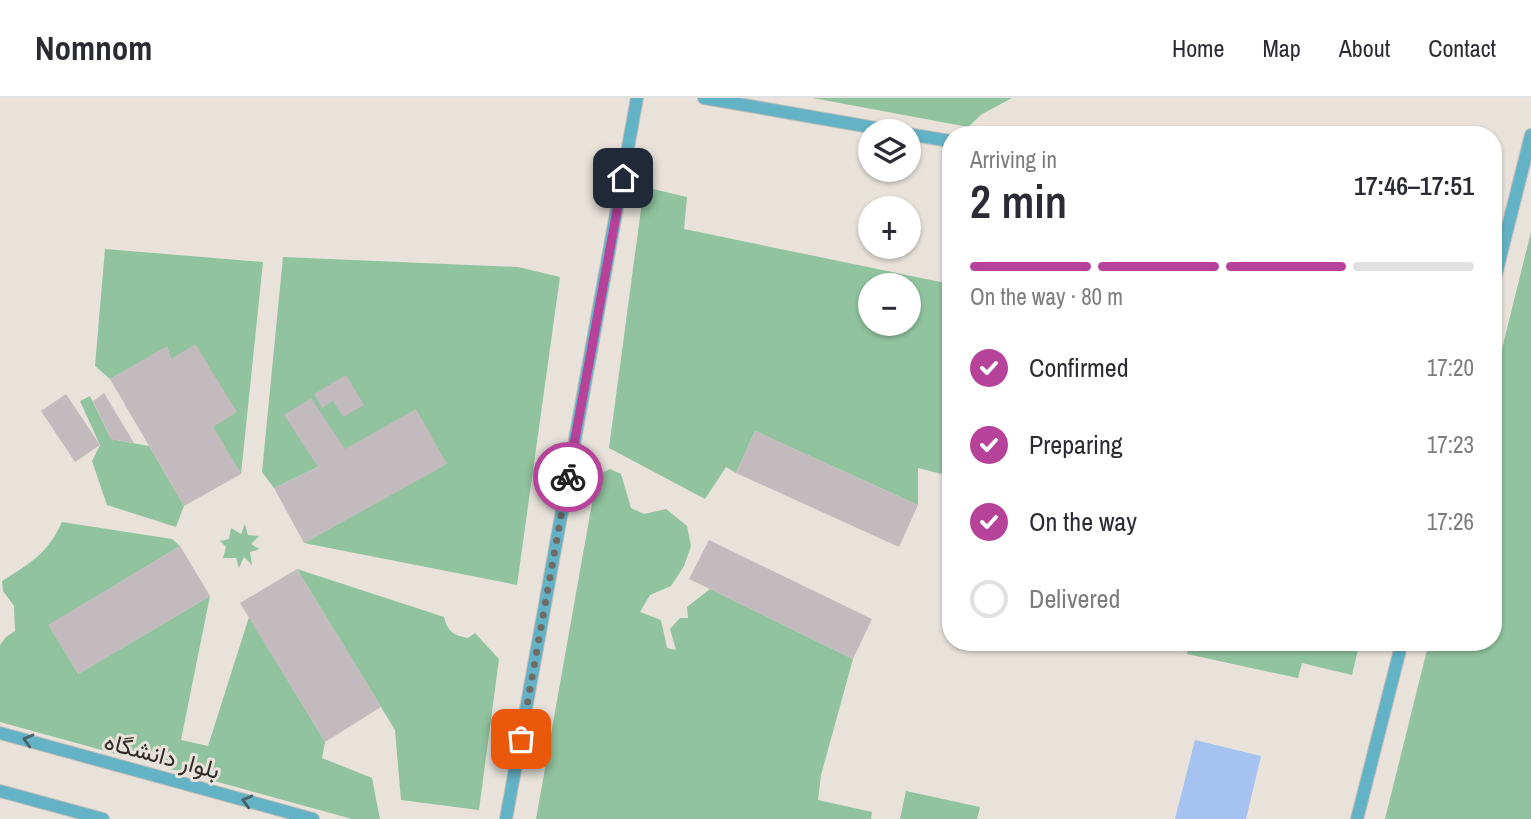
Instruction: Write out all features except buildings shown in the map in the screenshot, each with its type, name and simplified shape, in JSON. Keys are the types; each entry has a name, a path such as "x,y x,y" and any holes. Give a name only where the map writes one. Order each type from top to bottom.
{"lane":[{"path":"506,819 637,98"},
{"path":"704,98 858,125"},
{"path":"1502,228 1531,135"},
{"path":"921,136 942,140"},
{"path":"1357,819 1400,651"},
{"name":"بلوار دانشگاه","path":"0,733 313,819"},
{"path":"0,791 103,819"}],"green space":[{"path":"813,98 1012,98 982,114 969,126"},
{"path":"644,187 687,197 684,229 897,273 858,273 858,336 921,336 921,278 942,282 942,474 918,468 918,505 755,431 736,473 726,467 705,499 609,448"},
{"path":"1531,232 1531,819 1385,819 1427,651 1502,651 1502,349"},
{"path":"105,249 263,262 241,474 171,359 167,347 110,379 95,366"},
{"path":"283,257 518,267 560,277 517,585 304,543 446,464 318,467 274,488 262,472"},
{"path":"90,396 111,439 149,446 184,506 176,527 107,505 92,461 100,445 80,401"},
{"path":"610,469 621,474 631,508 644,514 666,509 687,526 691,546 684,566 671,586 650,595 640,612 661,620 667,648 676,650 670,629 680,618 688,618 687,607 710,589 853,659 821,775 818,800 872,812 871,819 536,819 597,475"},
{"path":"62,522 172,539 180,546 49,625 78,674 210,596 181,740 208,746 249,617 325,742 322,758 372,778 380,819 352,819 0,722 0,645 15,631 14,606 3,591 2,581 45,550"},
{"path":"245,524 248,535 259,536 251,544 260,549 250,552 252,565 244,557 239,568 236,558 223,558 226,547 220,541 229,539 231,528 241,534"},
{"path":"297,569 444,617 452,632 468,638 475,633 499,659 479,810 401,800 395,730"},
{"path":"1188,651 1358,651 1352,675 1302,663 1298,678 1187,654"},
{"path":"906,791 980,807 977,819 900,819"}],"water":[{"path":"1195,740 1261,756 1246,819 1175,819"}],"way so far":[{"path":"521,739 568,477"}],"route":[{"path":"568,477 623,178"}]}
